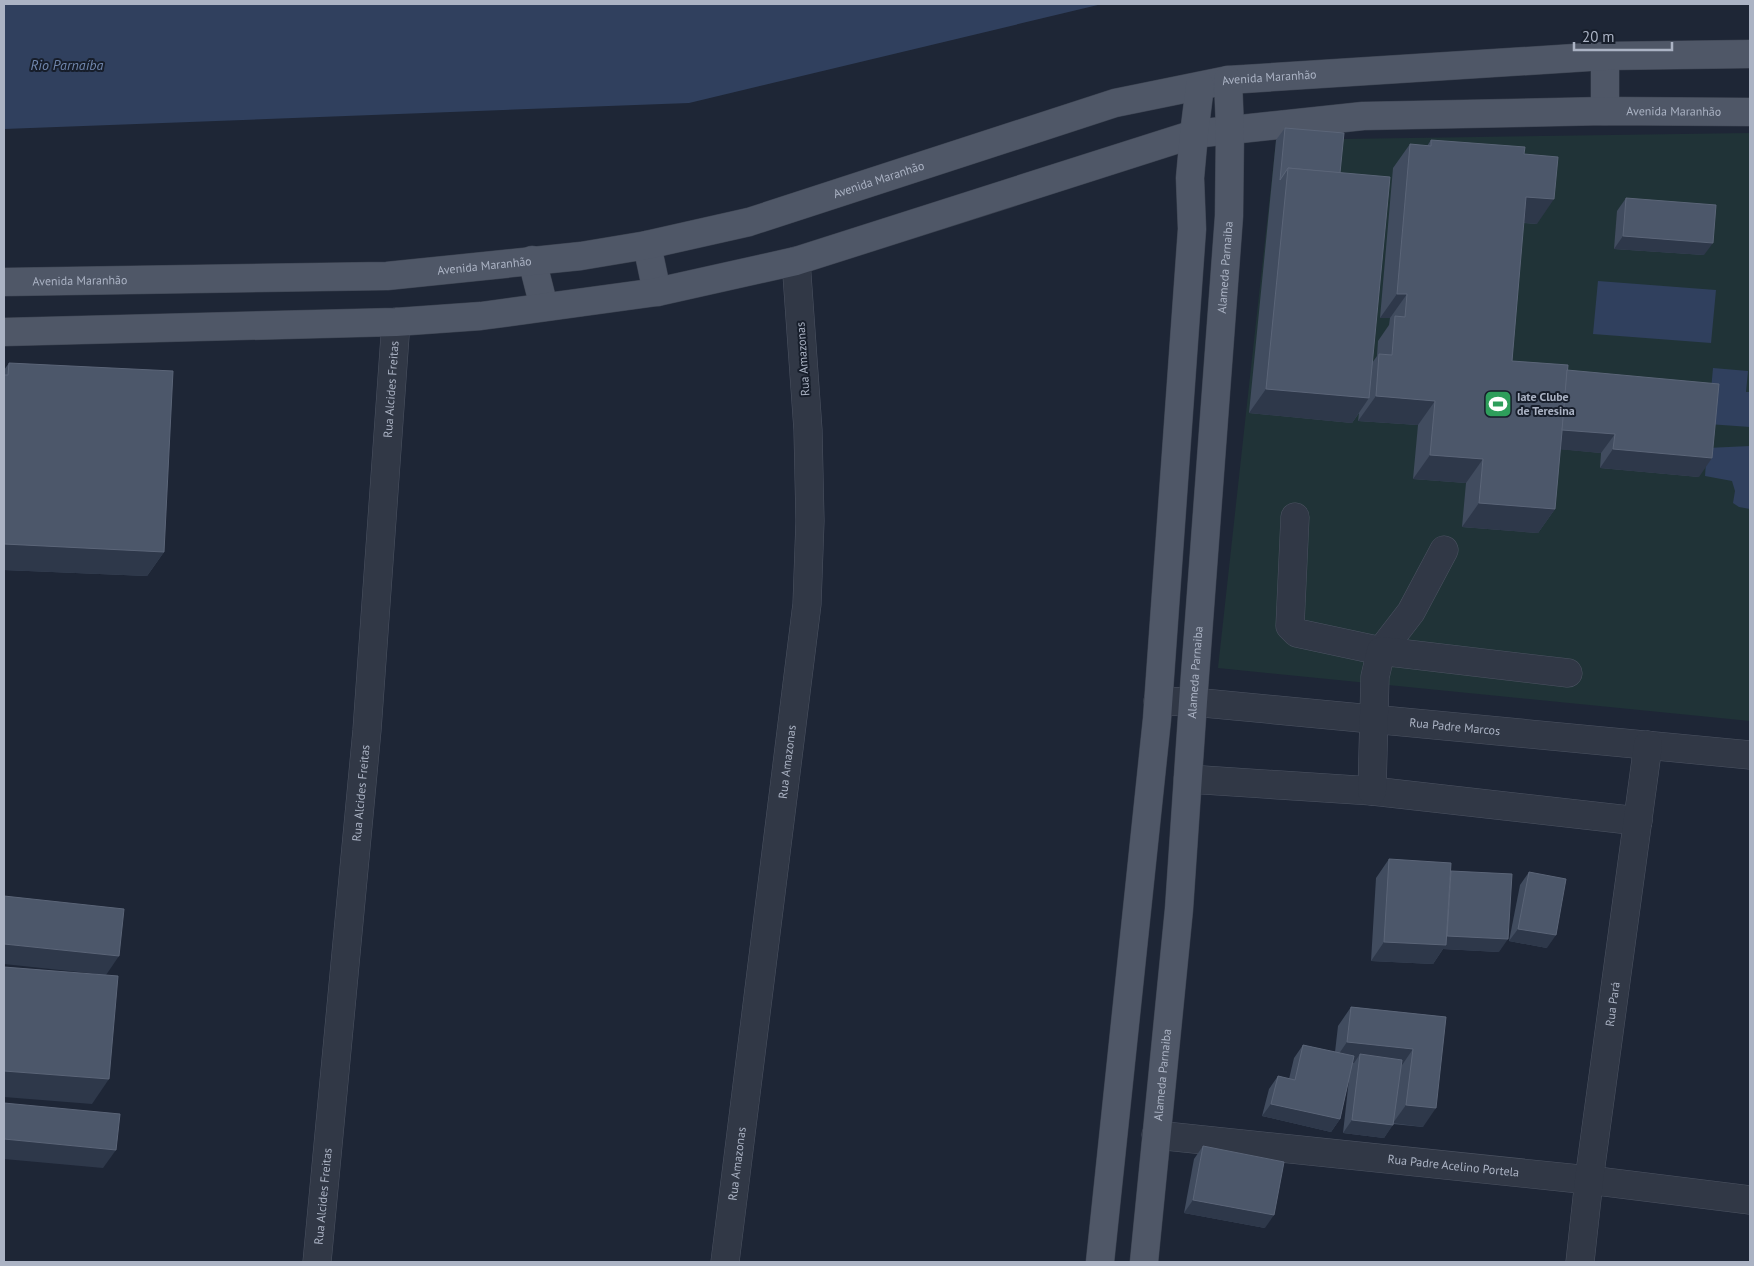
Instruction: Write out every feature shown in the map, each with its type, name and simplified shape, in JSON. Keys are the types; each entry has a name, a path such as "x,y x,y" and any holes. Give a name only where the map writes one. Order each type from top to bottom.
{"main road":[{"name":"Avenida Maranhão","path":"4,282 387,276 581,256 647,245 748,222 1115,103 1228,80 1605,56 1750,54"},
{"path":"1605,56 1605,111"},
{"name":"Alameda Parnaiba","path":"1144,1262 1180,909 1228,216 1230,130 1228,80"},
{"path":"1100,1262 1157,719 1192,229 1190,178 1200,86"},
{"name":"Avenida Maranhão","path":"4,332 396,322 481,316 657,292 796,261 1194,134 1363,116 1605,111 1750,112"},
{"path":"647,245 657,292"},
{"path":"532,260 544,307"}],"street":[{"name":"Rua Amazonas","path":"725,1262 807,604 810,521 808,430 796,261"},
{"name":"Rua Alcides Freitas","path":"317,1262 367,730 396,322"},
{"path":"1295,517 1290,626 1296,633 1380,650 1568,673"},
{"path":"1372,791 1375,677 1380,650 1411,612 1444,550"},
{"name":"Rua Padre Marcos","path":"1158,701 1193,702 1750,756"},
{"name":"Rua Pará","path":"1580,1262 1589,1180 1648,745"},
{"path":"1188,779 1372,791 1638,821"},
{"name":"Rua Padre Acelino Portela","path":"1156,1135 1589,1180 1750,1200"}],"green space":[{"name":"Iate Clube de Teresina","path":"1750,133 1750,721 1218,668 1276,140"}],"water":[{"name":"Rio Parnaíba","path":"4,4 1102,4 689,103 4,129"},
{"path":"1598,281 1716,290 1711,343 1593,334"},
{"path":"1713,368 1748,371 1746,392 1750,392 1750,427 1708,424"},
{"path":"1750,446 1750,509 1739,507 1733,503 1735,491 1732,481 1705,476 1707,448"}],"building":[{"path":"1285,128 1344,133 1340,173 1288,168 1280,180"},
{"path":"1431,140 1525,147 1524,154 1558,157 1554,199 1526,197 1512,361 1568,365 1555,509 1479,503 1483,459 1430,455 1435,401 1376,396 1379,354 1392,355 1395,316 1405,317 1407,294 1397,294 1410,144 1431,146"},
{"path":"1288,168 1390,177 1369,398 1266,389"},
{"path":"1626,198 1716,205 1713,243 1623,236"},
{"path":"9,363 173,371 164,552 4,544 4,375 8,375"},
{"path":"1567,370 1719,384 1712,458 1613,449 1615,434 1562,430"},
{"path":"1389,859 1451,863 1446,945 1384,942"},
{"path":"1451,871 1512,874 1508,939 1447,936"},
{"path":"1529,872 1566,879 1556,935 1518,929"},
{"path":"4,896 124,909 119,956 4,944"},
{"path":"4,967 118,976 109,1079 4,1071"},
{"path":"1351,1007 1446,1017 1436,1108 1406,1105 1413,1049 1347,1042"},
{"path":"1303,1045 1354,1056 1340,1119 1271,1104 1278,1076 1295,1080"},
{"path":"1360,1054 1402,1060 1393,1125 1352,1120"},
{"path":"4,1103 120,1114 116,1150 4,1139"},
{"path":"1203,1146 1284,1162 1274,1215 1193,1200"}],"place":[{"name":"Iate Clube de Teresina","path":"1498,404"}]}
